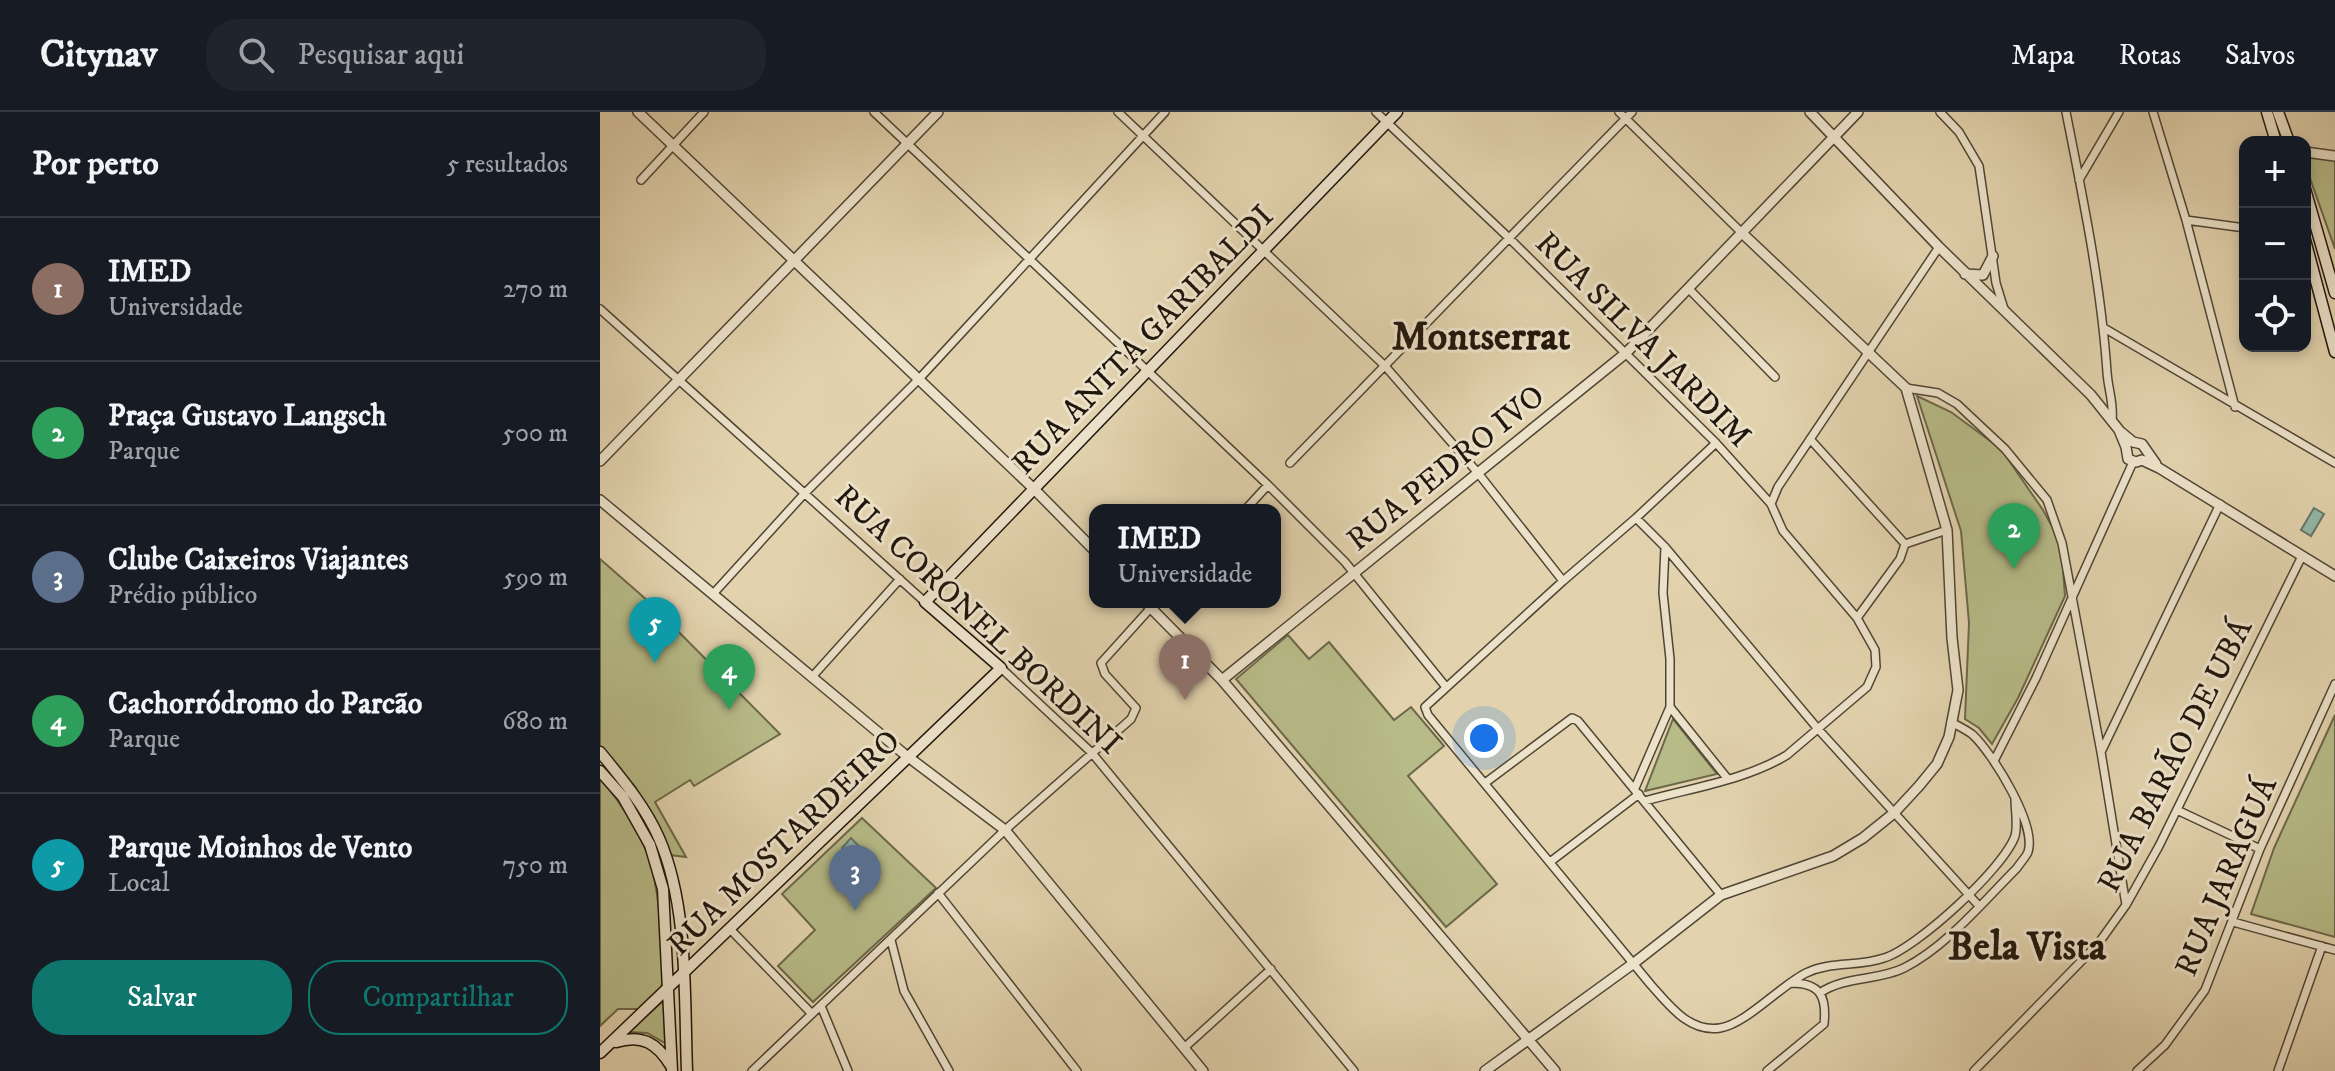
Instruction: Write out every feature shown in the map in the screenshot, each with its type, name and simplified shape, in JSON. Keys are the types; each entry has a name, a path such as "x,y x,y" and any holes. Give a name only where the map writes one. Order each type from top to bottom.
{"main road":[{"name":"RUA ANITA GARIBALDI","path":"925,602 1397,112"},
{"path":"2267,112 2275,136"},
{"path":"2278,112 2287,136"},
{"path":"2310,208 2335,293"},
{"path":"2311,262 2335,352"},
{"name":"RUA CORONEL BORDINI","path":"925,602 1001,668"},
{"name":"RUA MOSTARDEIRO","path":"600,1053 1001,668"},
{"path":"600,752 632,790 658,836 675,884 684,974 687,1071"},
{"path":"600,771 623,797 650,845 663,889 672,1069"},
{"path":"610,1044 631,1038 646,1040 656,1046 672,1069"}],"street":[{"path":"638,112 1089,545"},
{"path":"641,180 704,112"},
{"path":"874,112 1268,485 1354,574 1446,687"},
{"path":"600,461 938,112"},
{"path":"1118,112 1385,366 1478,473 1563,581"},
{"path":"713,594 804,494 919,379 1165,112"},
{"name":"RUA SILVA JARDIM","path":"1376,112 1509,238 1716,443 1771,504 1783,531 1857,618 1875,650 1876,667 1867,687 1776,762 1645,801"},
{"path":"1485,1071 1634,963 1721,895 1833,856 1863,838 1894,813 1937,764 1949,737 1958,690 1952,638 1947,530 1906,388 1742,233 1629,115 1619,112"},
{"path":"1810,112 1965,274 2102,408 2134,453 2335,576"},
{"name":"RUA PEDRO IVO","path":"1222,680 1626,353 1858,112"},
{"path":"1940,112 1959,132 1979,166 1996,283 2004,311"},
{"path":"2066,112 2104,328 2108,391 2102,408"},
{"path":"2079,180 2119,112"},
{"path":"2153,112 2186,220 2235,407"},
{"path":"1290,463 1629,115"},
{"path":"2311,153 2335,156"},
{"path":"2186,220 2239,227"},
{"path":"1771,504 1778,487 1939,247"},
{"path":"1965,274 1983,275 1993,256"},
{"path":"1689,289 1775,377"},
{"name":"RUA CORONEL BORDINI","path":"600,309 925,602"},
{"path":"2104,328 2335,463"},
{"path":"1906,388 1938,393 1957,404 2005,449 2047,500 2062,543 2073,599 2126,905"},
{"path":"2108,391 2112,398 2112,420"},
{"path":"1810,439 1905,544"},
{"path":"1716,443 1425,707 1428,715 1674,1011 1694,1025 1720,1028 1746,1016 1810,971 1831,965 1881,960 1893,955 1921,937 1968,894 2005,854 2016,834 2015,799"},
{"path":"1994,761 2073,599 2134,453"},
{"path":"1251,504 1268,485"},
{"path":"600,500 908,758 1005,830 1203,1071"},
{"path":"2101,752 2220,504"},
{"path":"1636,518 1665,547 1818,729 1979,906"},
{"path":"1905,544 1947,530"},
{"path":"1857,618 1900,559 1905,544"},
{"path":"1550,862 1637,791 1670,707 1670,659 1663,593 1665,547"},
{"name":"RUA BARÃO DE UBÁ","path":"1974,1071 2098,944 2126,905 2177,810 2302,556"},
{"path":"812,677 900,579"},
{"path":"755,1070 1005,830 1131,719 1136,708 1105,674 1101,663 1147,608"},
{"path":"1154,608 1222,680 1555,1071"},
{"name":"RUA CORONEL BORDINI","path":"1001,668 1092,753 1354,1071"},
{"name":"RUA JARAGUÁ","path":"2137,1071 2165,1045 2205,990 2260,849 2335,684"},
{"path":"1670,707 1727,778"},
{"path":"1485,783 1572,718 1578,721 1637,791 1721,895"},
{"path":"1820,993 1904,968 1933,949 2017,868 2028,852 2029,834 2015,799 1994,761 1972,734 1951,722"},
{"path":"2177,810 2260,849"},
{"path":"938,893 1077,1071"},
{"path":"2233,922 2335,950"},
{"path":"730,929 812,1014"},
{"path":"891,940 904,991 949,1071"},
{"path":"2278,1071 2322,946"},
{"path":"1184,1048 1271,969"},
{"path":"1767,1071 1824,1024 1825,1008 1820,993 1813,986 1789,983"},
{"path":"821,1006 848,1071"}],"green space":[{"path":"2311,156 2335,158 2335,249 2311,181"},
{"path":"1917,396 1951,412 2001,449 2043,510 2061,543 2065,596 2018,698 1992,744 1979,728 1965,719 1969,623 1961,531"},
{"path":"600,559 648,601 780,734 694,786 690,780 655,802 686,857 670,855 636,788 600,746"},
{"path":"1288,635 1309,659 1329,642 1394,720 1411,707 1444,746 1408,776 1497,884 1446,927 1236,679"},
{"path":"2335,715 2335,937 2251,914 2274,848"},
{"path":"1673,719 1717,774 1645,791"},
{"path":"600,778 628,817 649,859 658,903 664,979 660,990 639,1009 618,1009 600,1026"},
{"path":"862,818 936,888 813,1002 778,966 815,930 782,894"},
{"path":"664,1000 665,1043 647,1033 629,1032"}],"shaded area":[{"path":"2314,508 2324,514 2311,536 2301,530"},
{"path":"851,838 870,858 860,867 842,848"}],"place":[{"name":"Praça Gustavo Langsch","path":"2014,569"},
{"name":"Parque Moinhos de Vento","path":"655,663"},
{"name":"IMED","path":"1185,700"},
{"name":"Cachorródromo do Parcão","path":"729,710"},
{"name":"Clube Caixeiros Viajantes","path":"855,911"}],"district":[{"name":"Montserrat","path":"1481,335"},
{"name":"Bela Vista","path":"2027,945"}]}
